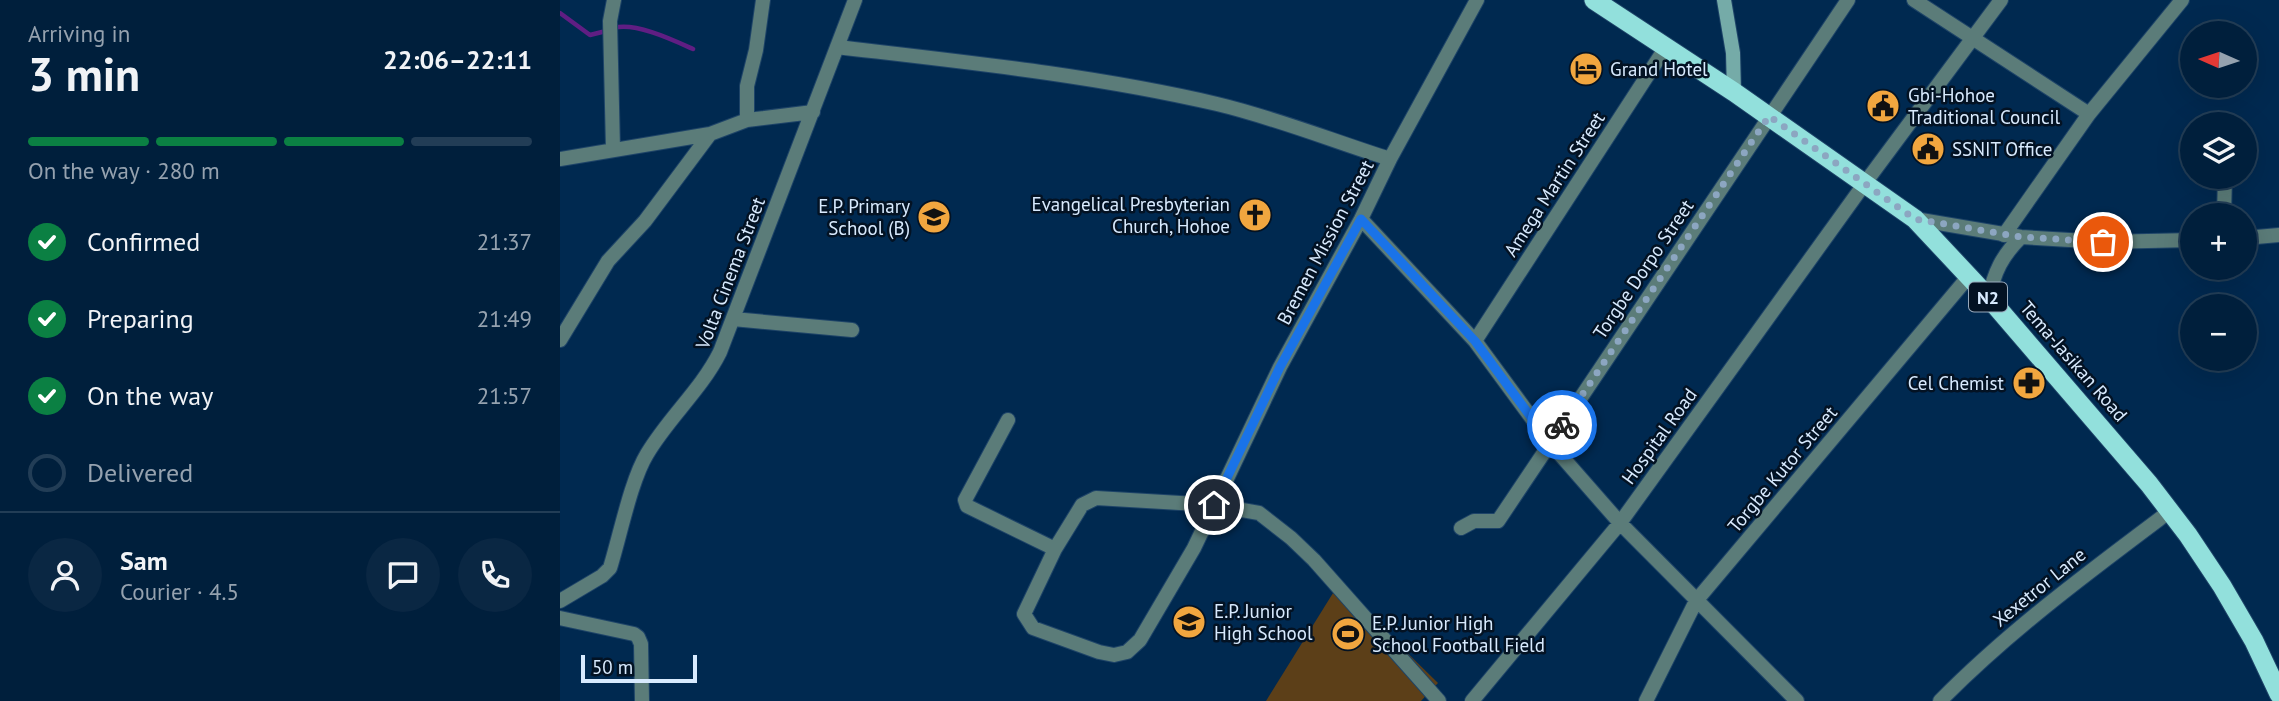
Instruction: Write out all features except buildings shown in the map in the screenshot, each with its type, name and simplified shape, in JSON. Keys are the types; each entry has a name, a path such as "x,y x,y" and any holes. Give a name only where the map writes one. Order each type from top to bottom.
{"highway":[{"name":"Tema-Jasikan Road","path":"1594,0 1734,92 1915,219 1989,298 2169,511 2222,586 2254,641 2279,694"}],"main road":[{"path":"1724,0 1733,53 1734,92"}],"street":[{"path":"613,149 610,21 614,0"},
{"path":"747,120 747,86 757,50 763,0"},
{"name":"Volta Cinema Street","path":"560,601 602,576 610,568 645,456 709,375 855,0"},
{"name":"Bremen Mission Street","path":"1055,549 1024,614 1026,619 1033,628 1099,652 1114,655 1127,652 1140,639 1194,548 1280,367 1477,0"},
{"name":"Torgbe Dorpo Street","path":"1461,528 1474,521 1497,521 1848,0"},
{"path":"1914,0 2089,114"},
{"name":"Hospital Road","path":"1472,701 1620,523 1865,183 2001,0"},
{"path":"2004,235 2089,114 2182,0"},
{"path":"837,47 1020,68 1208,102 1390,159"},
{"name":"Amega Martin Street","path":"1475,341 1665,47"},
{"path":"560,159 710,134 747,120 813,112"},
{"path":"560,340 608,261 645,221 710,134"},
{"path":"1361,219 1475,341 1550,443 1620,523 1797,701"},
{"path":"1915,219 2021,237 2103,242 2180,240"},
{"path":"2257,236 2279,235"},
{"path":"1989,298 1993,274 1999,262 2021,237"},
{"name":"Torgbe Kutor Street","path":"1646,701 1696,601 1969,276"},
{"path":"733,319 852,330"},
{"path":"1008,420 965,500 967,506 1055,549 1082,505 1096,498 1214,505 1259,513 1314,560 1439,701"},
{"name":"Xexetror Lane","path":"1940,701 1978,662 2016,629 2169,511"},
{"path":"560,618 638,637 642,701"}],"shaded area":[{"name":"E.P. Junior High School Football Field","path":"1338,585 1438,683 1421,701 1266,701"}],"waterway":[{"path":"560,13 590,35 606,31"},
{"path":"614,28 632,27 693,49"}],"way so far":[{"path":"1562,425 1769,116 1915,219 2004,235 2103,242"}],"place":[{"name":"Grand Hotel","path":"1586,69"},
{"name":"Gbi-Hohoe Traditional Council","path":"1883,106"},
{"name":"SSNIT Office","path":"1928,149"},
{"name":"Evangelical Presbyterian Church, Hohoe","path":"1255,215"},
{"name":"E.P. Primary School (B)","path":"934,217"},
{"name":"Cel Chemist","path":"2029,383"},
{"name":"E.P. Junior High School","path":"1189,622"},
{"name":"E.P. Junior High School Football Field","path":"1348,634"}],"route":[{"path":"1214,505 1280,367 1361,219 1461,324 1550,443 1562,425"}]}
